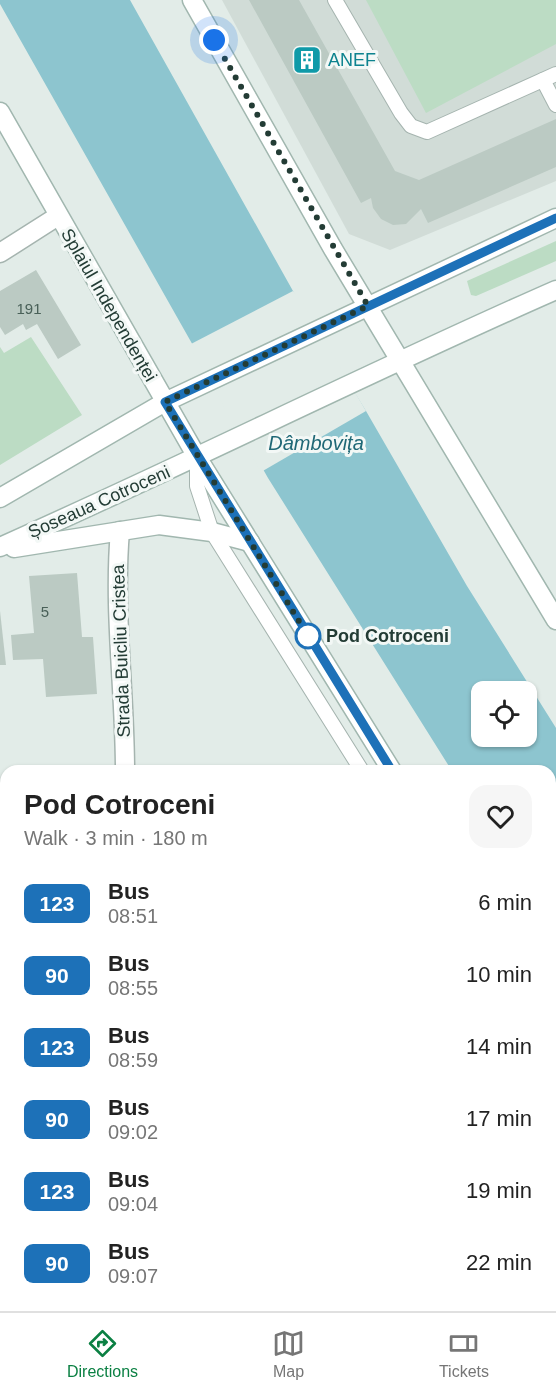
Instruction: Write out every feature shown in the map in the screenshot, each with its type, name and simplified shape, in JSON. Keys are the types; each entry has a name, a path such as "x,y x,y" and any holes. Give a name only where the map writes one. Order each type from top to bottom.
{"main road":[{"path":"192,0 368,306 556,620"},
{"name":"Splaiul Independenței","path":"0,112 197,457 388,765"},
{"path":"0,253 58,216"},
{"path":"0,498 165,402 556,218"},
{"name":"Șoseaua Cotroceni","path":"0,548 143,484 401,360 556,290"},
{"path":"0,548 159,525 213,532 250,542"},
{"name":"Strada Buicliu Cristea","path":"120,531 117,566 125,714 124,765"}],"lane":[{"path":"335,0 401,113 411,126 427,132 550,77 556,105"},
{"path":"197,457 197,486 213,532 358,765"}],"shaded area":[{"path":"222,0 556,0 556,181 390,250 349,234"}],"green space":[{"path":"366,0 556,0 556,44 426,113"},
{"path":"556,241 556,261 476,296 471,295 467,281"},
{"path":"31,337 82,415 0,465 0,347 4,353"}],"water":[{"name":"Dâmbovița","path":"0,0 130,0 293,291 366,411 467,586 527,681 471,681 471,747 537,747 537,698 556,728 556,765 448,765 268,478 0,4"}],"pier":[{"path":"293,291 301,300 366,411 261,472 189,345"}],"building":[{"name":"ANEF","path":"249,0 299,0 395,171 419,180 556,119 556,167 428,223 421,209 406,224 393,225 381,219 373,208 371,198 361,203"},
{"path":"36,270 81,345 58,359 37,324 26,330 23,324 5,335 0,327 0,291"},
{"path":"77,573 82,637 93,637 97,694 46,697 43,659 13,660 11,635 34,633 29,576"},
{"path":"0,611 6,665 0,665"}],"bus line":[{"name":"123","path":"388,765 217,490 165,402 556,218"}],"place":[{"name":"ANEF","path":"307,60"},
{"name":"Pod Cotroceni","path":"308,636"}],"route":[{"path":"214,40 247,101 368,306 165,402 308,636"}]}
